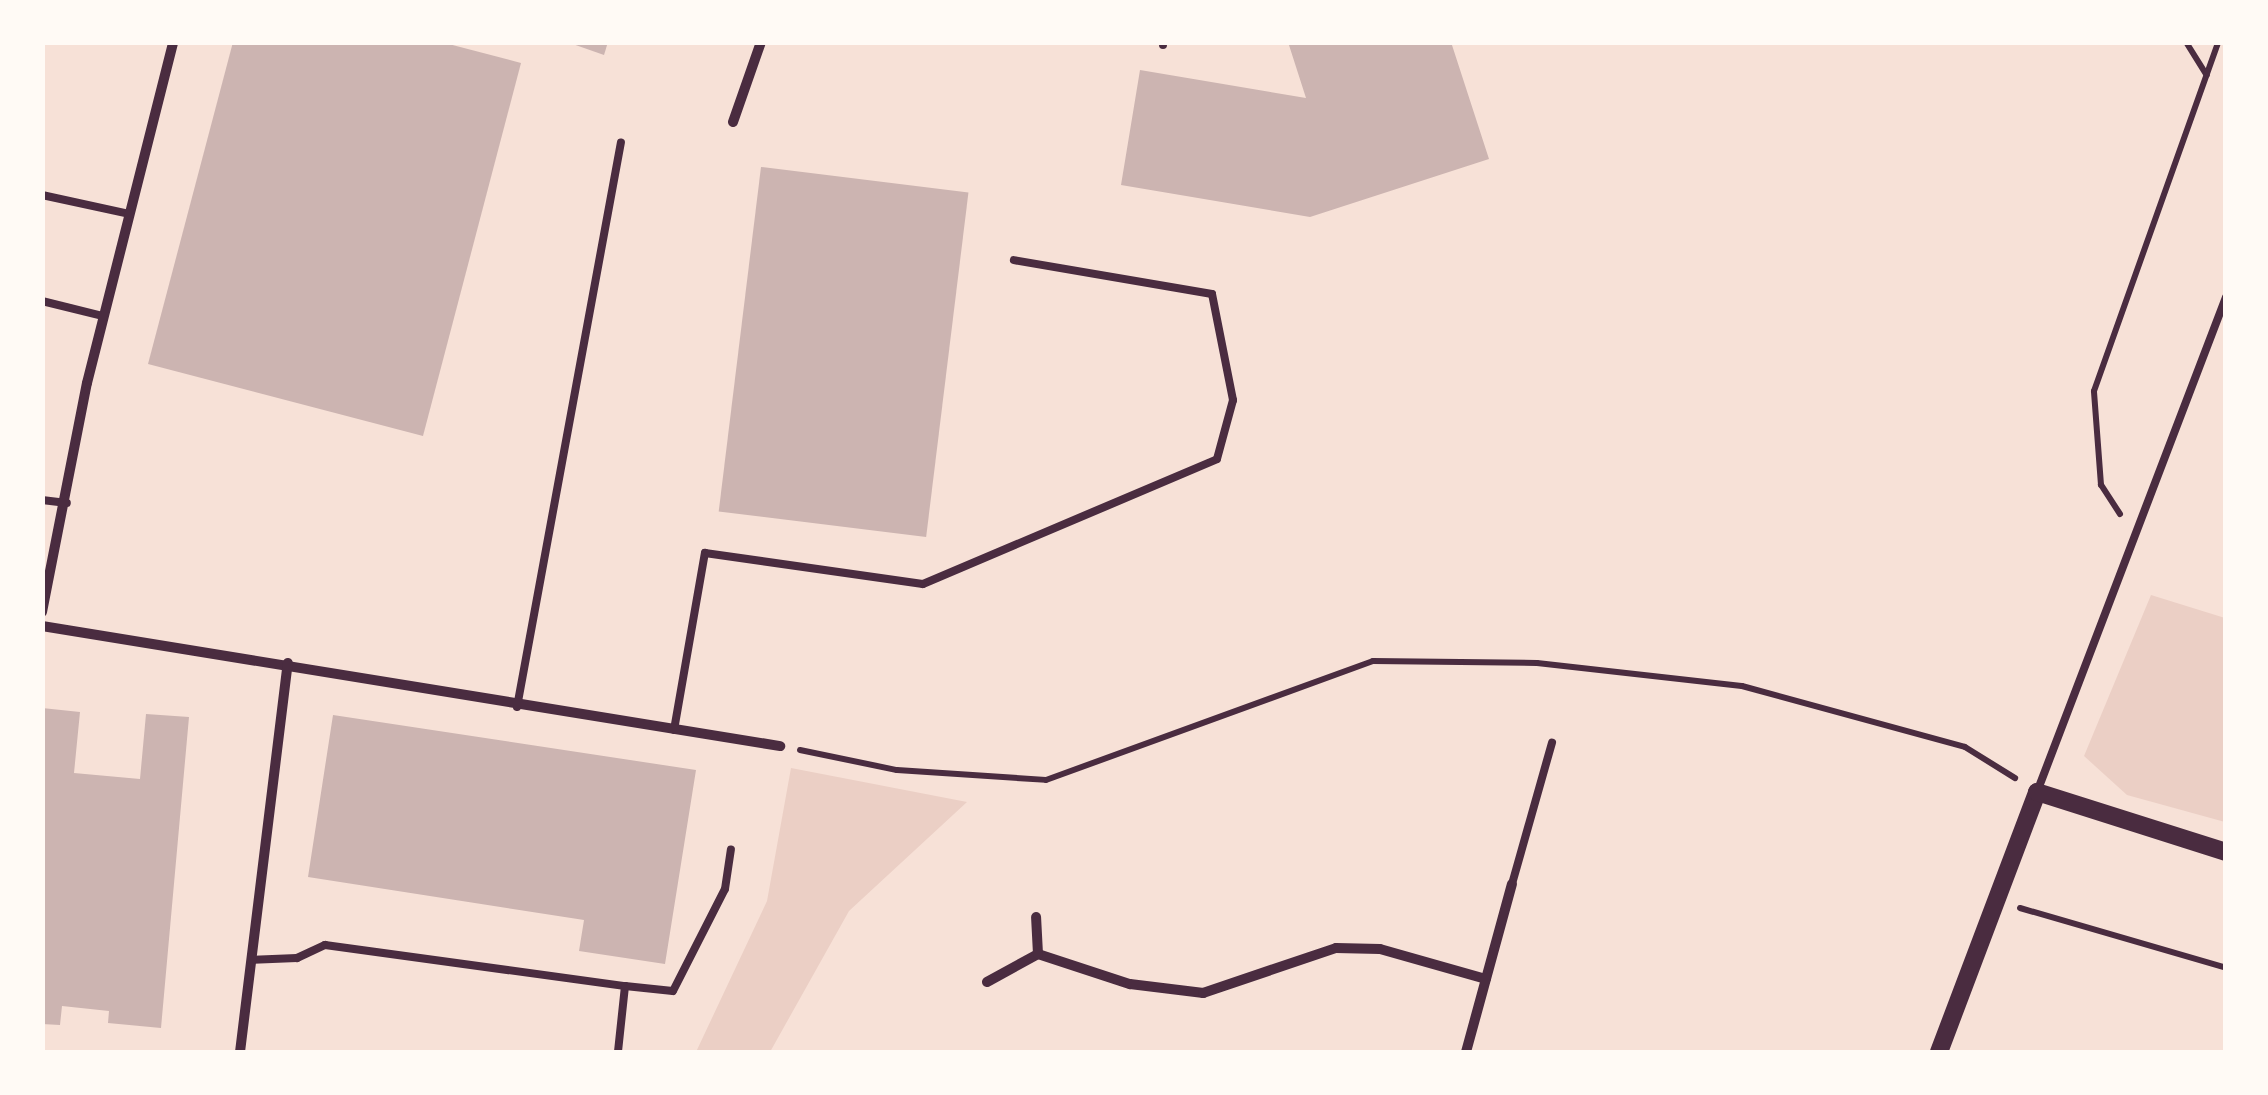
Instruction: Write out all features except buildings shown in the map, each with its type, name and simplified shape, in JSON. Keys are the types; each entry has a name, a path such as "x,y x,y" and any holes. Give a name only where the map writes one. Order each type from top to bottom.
{"street":[{"path":"42,612 104,316 172,42"},
{"path":"734,122 761,42"},
{"path":"42,626 288,663 517,707 780,746"},
{"path":"240,1052 288,663"},
{"path":"1939,1052 2037,792 2226,852"},
{"path":"1466,1052 1512,884"},
{"path":"1036,917 1038,954"},
{"path":"987,982 1038,954 1130,984 1203,993 1336,948 1380,949 1486,978"}],"lane":[{"path":"517,707 620,142"},
{"path":"42,195 129,214"},
{"path":"674,730 705,553 923,584 1217,459 1232,400 1212,294 1014,260"},
{"path":"2037,792 2226,297"},
{"path":"42,301 104,316"},
{"path":"42,500 67,504"},
{"path":"1512,884 1552,743"},
{"path":"251,960 297,958 325,945 673,991 725,890 731,849"},
{"path":"618,1052 626,986"}],"path":[{"path":"2186,42 2207,75"},
{"path":"2136,540 2101,486 2094,390 2218,42"},
{"path":"780,746 896,770 1046,780 1373,661 1536,663 1742,686 1966,746 2037,792"},
{"path":"1994,900 2226,968"}],"shaded area":[{"path":"2151,595 2225,618 2225,822 2127,795 2084,756"},
{"path":"791,768 967,802 849,911 770,1052 696,1052 767,901"}]}
